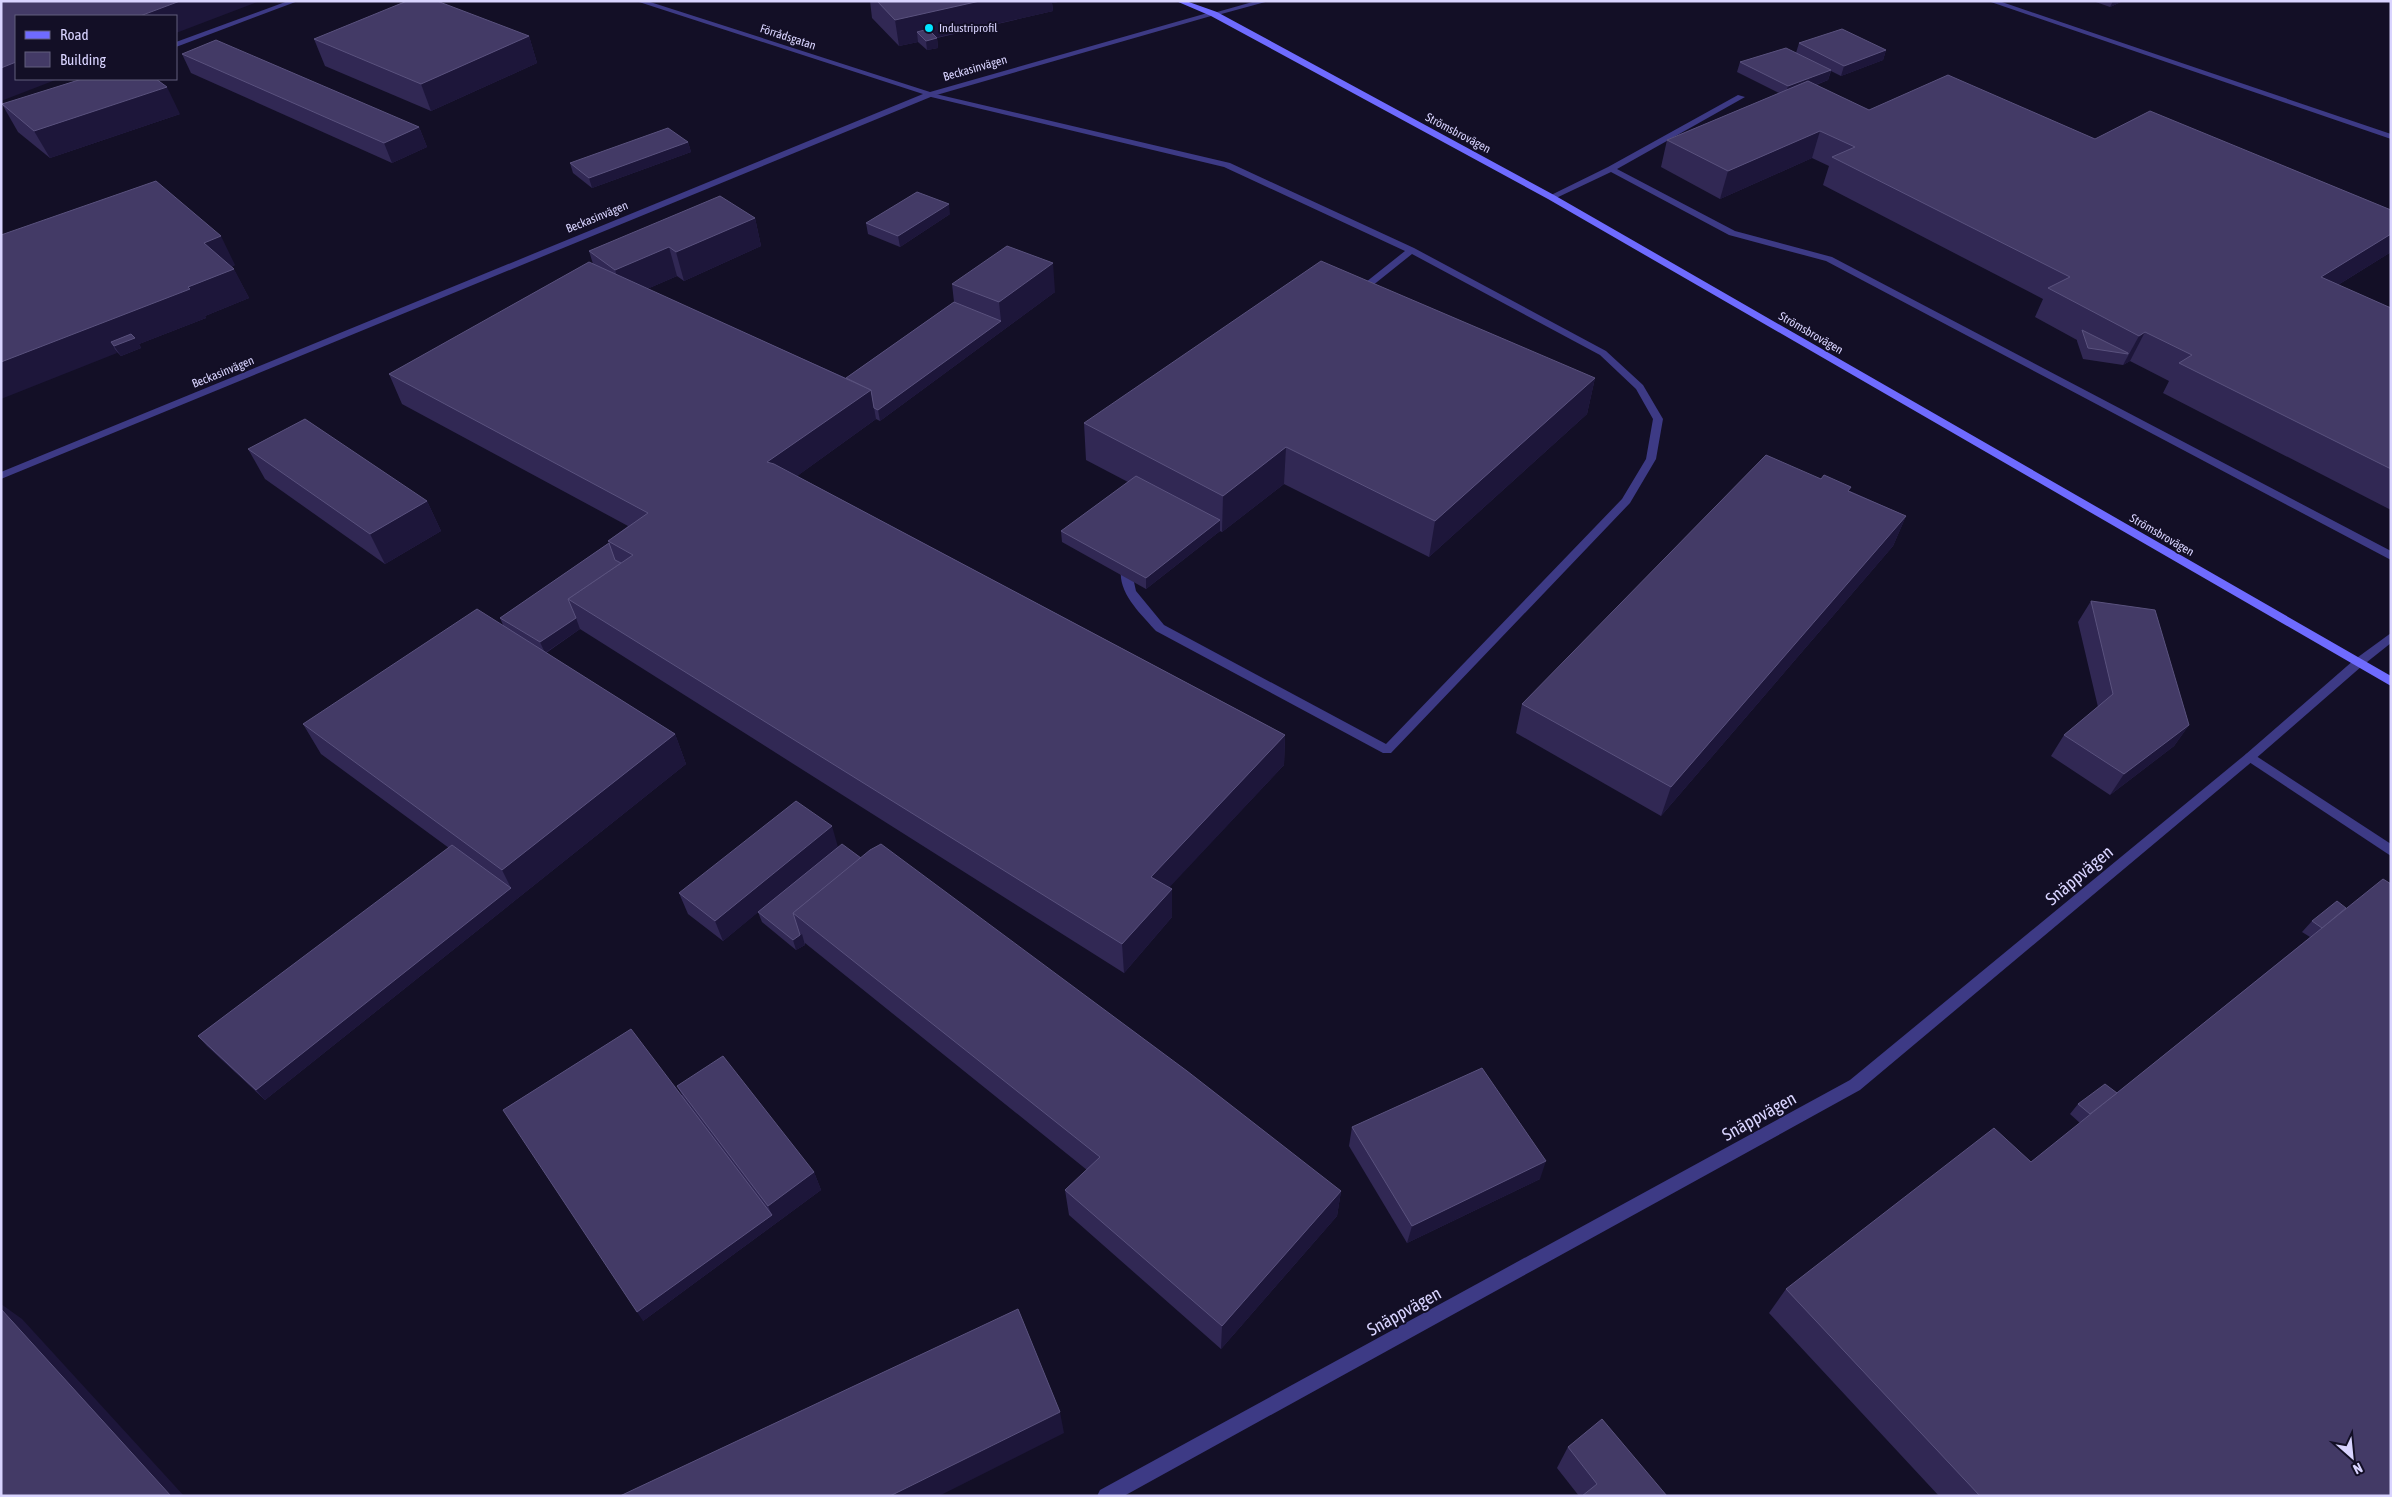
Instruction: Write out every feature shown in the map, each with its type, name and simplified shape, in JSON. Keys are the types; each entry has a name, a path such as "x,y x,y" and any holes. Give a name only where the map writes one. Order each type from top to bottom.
{"main road":[{"name":"Strömsbrovägen","path":"1179,1 1214,14 1551,198 2391,682"},
{"name":"Strömsbrovägen","path":"1205,1 1214,14"}],"street":[{"path":"178,44 295,1"},
{"name":"Förrådsgatan","path":"639,1 930,94 1227,165 1411,250 1602,353 1640,387 1658,419 1651,460 1626,501 1386,750 1160,628 1140,607 1128,587 1126,567 1130,554"},
{"name":"Beckasinvägen","path":"1,476 930,94 1266,1"},
{"path":"1992,1 2391,137"},
{"path":"1551,198 1611,169 1741,97"},
{"path":"1611,169 1732,233 1829,259 2391,556"},
{"path":"1348,301 1411,250"},
{"name":"Snäppvägen","path":"1106,1496 1854,1085 2250,757 2358,663 2391,637"},
{"path":"2250,757 2391,851"}],"building":[{"path":"1,1 180,1 143,15 15,15 15,62 1,68"},
{"path":"407,1 437,1 529,36 421,84 314,39"},
{"path":"877,1 980,1 895,20"},
{"path":"928,29 937,38 926,41 917,32"},
{"path":"1842,29 1886,50 1844,66 1799,43"},
{"path":"216,40 419,127 384,143 182,54"},
{"path":"1786,48 1831,70 1788,86 1740,62"},
{"path":"1948,75 2095,139 2150,111 2391,210 2391,234 2321,277 2391,308 2391,469 2179,363 2192,355 2145,332 2139,336 2048,288 2070,277 1832,157 1855,147 1820,131 1728,171 1667,140 1808,81 1869,110"},
{"path":"79,80 157,80 167,87 34,131 2,104"},
{"path":"668,128 688,142 589,178 570,163"},
{"path":"156,181 221,236 204,243 234,269 188,287 190,289 1,362 1,235"},
{"path":"917,192 949,204 898,236 866,223"},
{"path":"720,196 755,218 676,252 669,247 615,270 589,251"},
{"path":"1007,246 1053,263 999,302 952,284"},
{"path":"1321,261 1595,378 1435,521 1286,447 1223,496 1084,423"},
{"path":"589,262 871,390 767,462 1285,735 1151,877 1172,889 1122,944 568,599 633,555 608,541 648,513 389,374"},
{"path":"954,302 1001,321 878,410 874,408 871,390 846,378"},
{"path":"2082,330 2128,353 2128,354 2088,348"},
{"path":"131,334 135,338 114,346 111,342"},
{"path":"305,419 427,501 370,534 248,449"},
{"path":"1766,455 1821,479 1824,475 1851,487 1848,491 1906,516 1671,787 1522,704"},
{"path":"1136,476 1220,520 1146,578 1061,531"},
{"path":"609,543 615,560 621,563 568,599 576,618 540,642 500,618"},
{"path":"2091,601 2155,610 2189,725 2124,774 2064,735 2113,694"},
{"path":"477,609 675,734 502,870 303,724"},
{"path":"796,801 832,826 715,921 679,893"},
{"path":"842,844 861,858 793,913 800,935 793,940 758,912"},
{"path":"881,844 1187,1071 1341,1191 1222,1326 1065,1190 1100,1157 793,913 870,850"},
{"path":"452,845 511,888 256,1090 198,1036"},
{"path":"2383,879 2391,884 2391,1496 1980,1496 1786,1289 1994,1128 2031,1162"},
{"path":"2337,901 2346,908 2322,928 2312,921"},
{"path":"631,1029 772,1215 637,1312 503,1110"},
{"path":"723,1056 814,1172 768,1206 677,1086"},
{"path":"1482,1068 1546,1161 1412,1226 1352,1127"},
{"path":"2105,1084 2117,1093 2090,1114 2078,1104"},
{"path":"1,1309 171,1496 1,1496"},
{"path":"1018,1309 1060,1412 890,1496 620,1496"},
{"path":"1602,1419 1667,1496 1582,1496 1597,1484 1568,1447"}],"place":[{"name":"Industriprofil","path":"929,28"}]}
